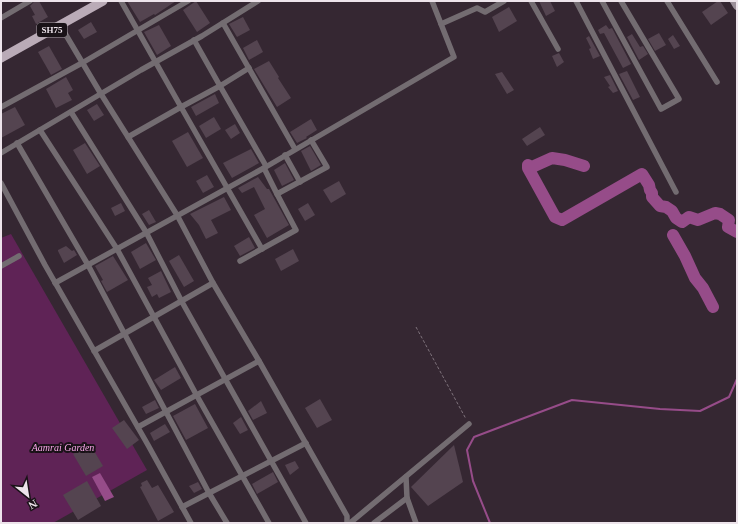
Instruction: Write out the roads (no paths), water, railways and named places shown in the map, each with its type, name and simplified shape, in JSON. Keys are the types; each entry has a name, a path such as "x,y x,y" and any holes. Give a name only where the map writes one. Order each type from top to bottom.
{"main road":[{"name":"SH75","path":"1,58 103,1"},
{"path":"734,1 737,6"}],"street":[{"path":"1,18 30,1"},
{"path":"121,1 262,249"},
{"path":"1,108 188,1"},
{"path":"1,153 258,1"},
{"path":"55,283 265,167 454,57 432,1"},
{"path":"441,24 477,8 486,12 504,1"},
{"path":"531,1 558,49"},
{"path":"576,1 676,192"},
{"path":"602,1 661,109 679,99 621,1"},
{"path":"667,1 717,82"},
{"path":"222,23 296,149"},
{"path":"60,25 101,94 177,215 213,284 306,443 347,516 349,523 469,424"},
{"path":"194,40 265,167 296,230 240,261"},
{"path":"128,137 220,86 249,68"},
{"path":"71,112 146,232 182,302 306,523"},
{"path":"40,130 117,249 197,396 269,523"},
{"path":"277,194 327,167 311,140"},
{"path":"17,143 88,265 209,493 227,523"},
{"path":"285,155 300,182"},
{"path":"1,183 55,283 138,427 191,523"},
{"path":"1,266 19,256"},
{"path":"94,351 213,284"},
{"path":"138,427 259,361"},
{"path":"182,507 306,443"},
{"path":"406,476 407,498 416,523"},
{"path":"374,523 407,498"}],"waterway":[{"path":"584,166 565,160 552,158 532,167 528,165 528,168 555,217 562,220 642,174 649,185 652,197 660,206 666,207 672,211 676,218 682,222 689,217 698,220 715,213 720,214 729,220 728,227 737,232"},
{"path":"673,235 695,278 703,288 713,307"},
{"path":"490,523 473,481 467,450 474,437 572,400 660,409 700,411 729,397 737,379"}],"park label":[{"name":"Aamrai Garden","path":"63,447"}]}
